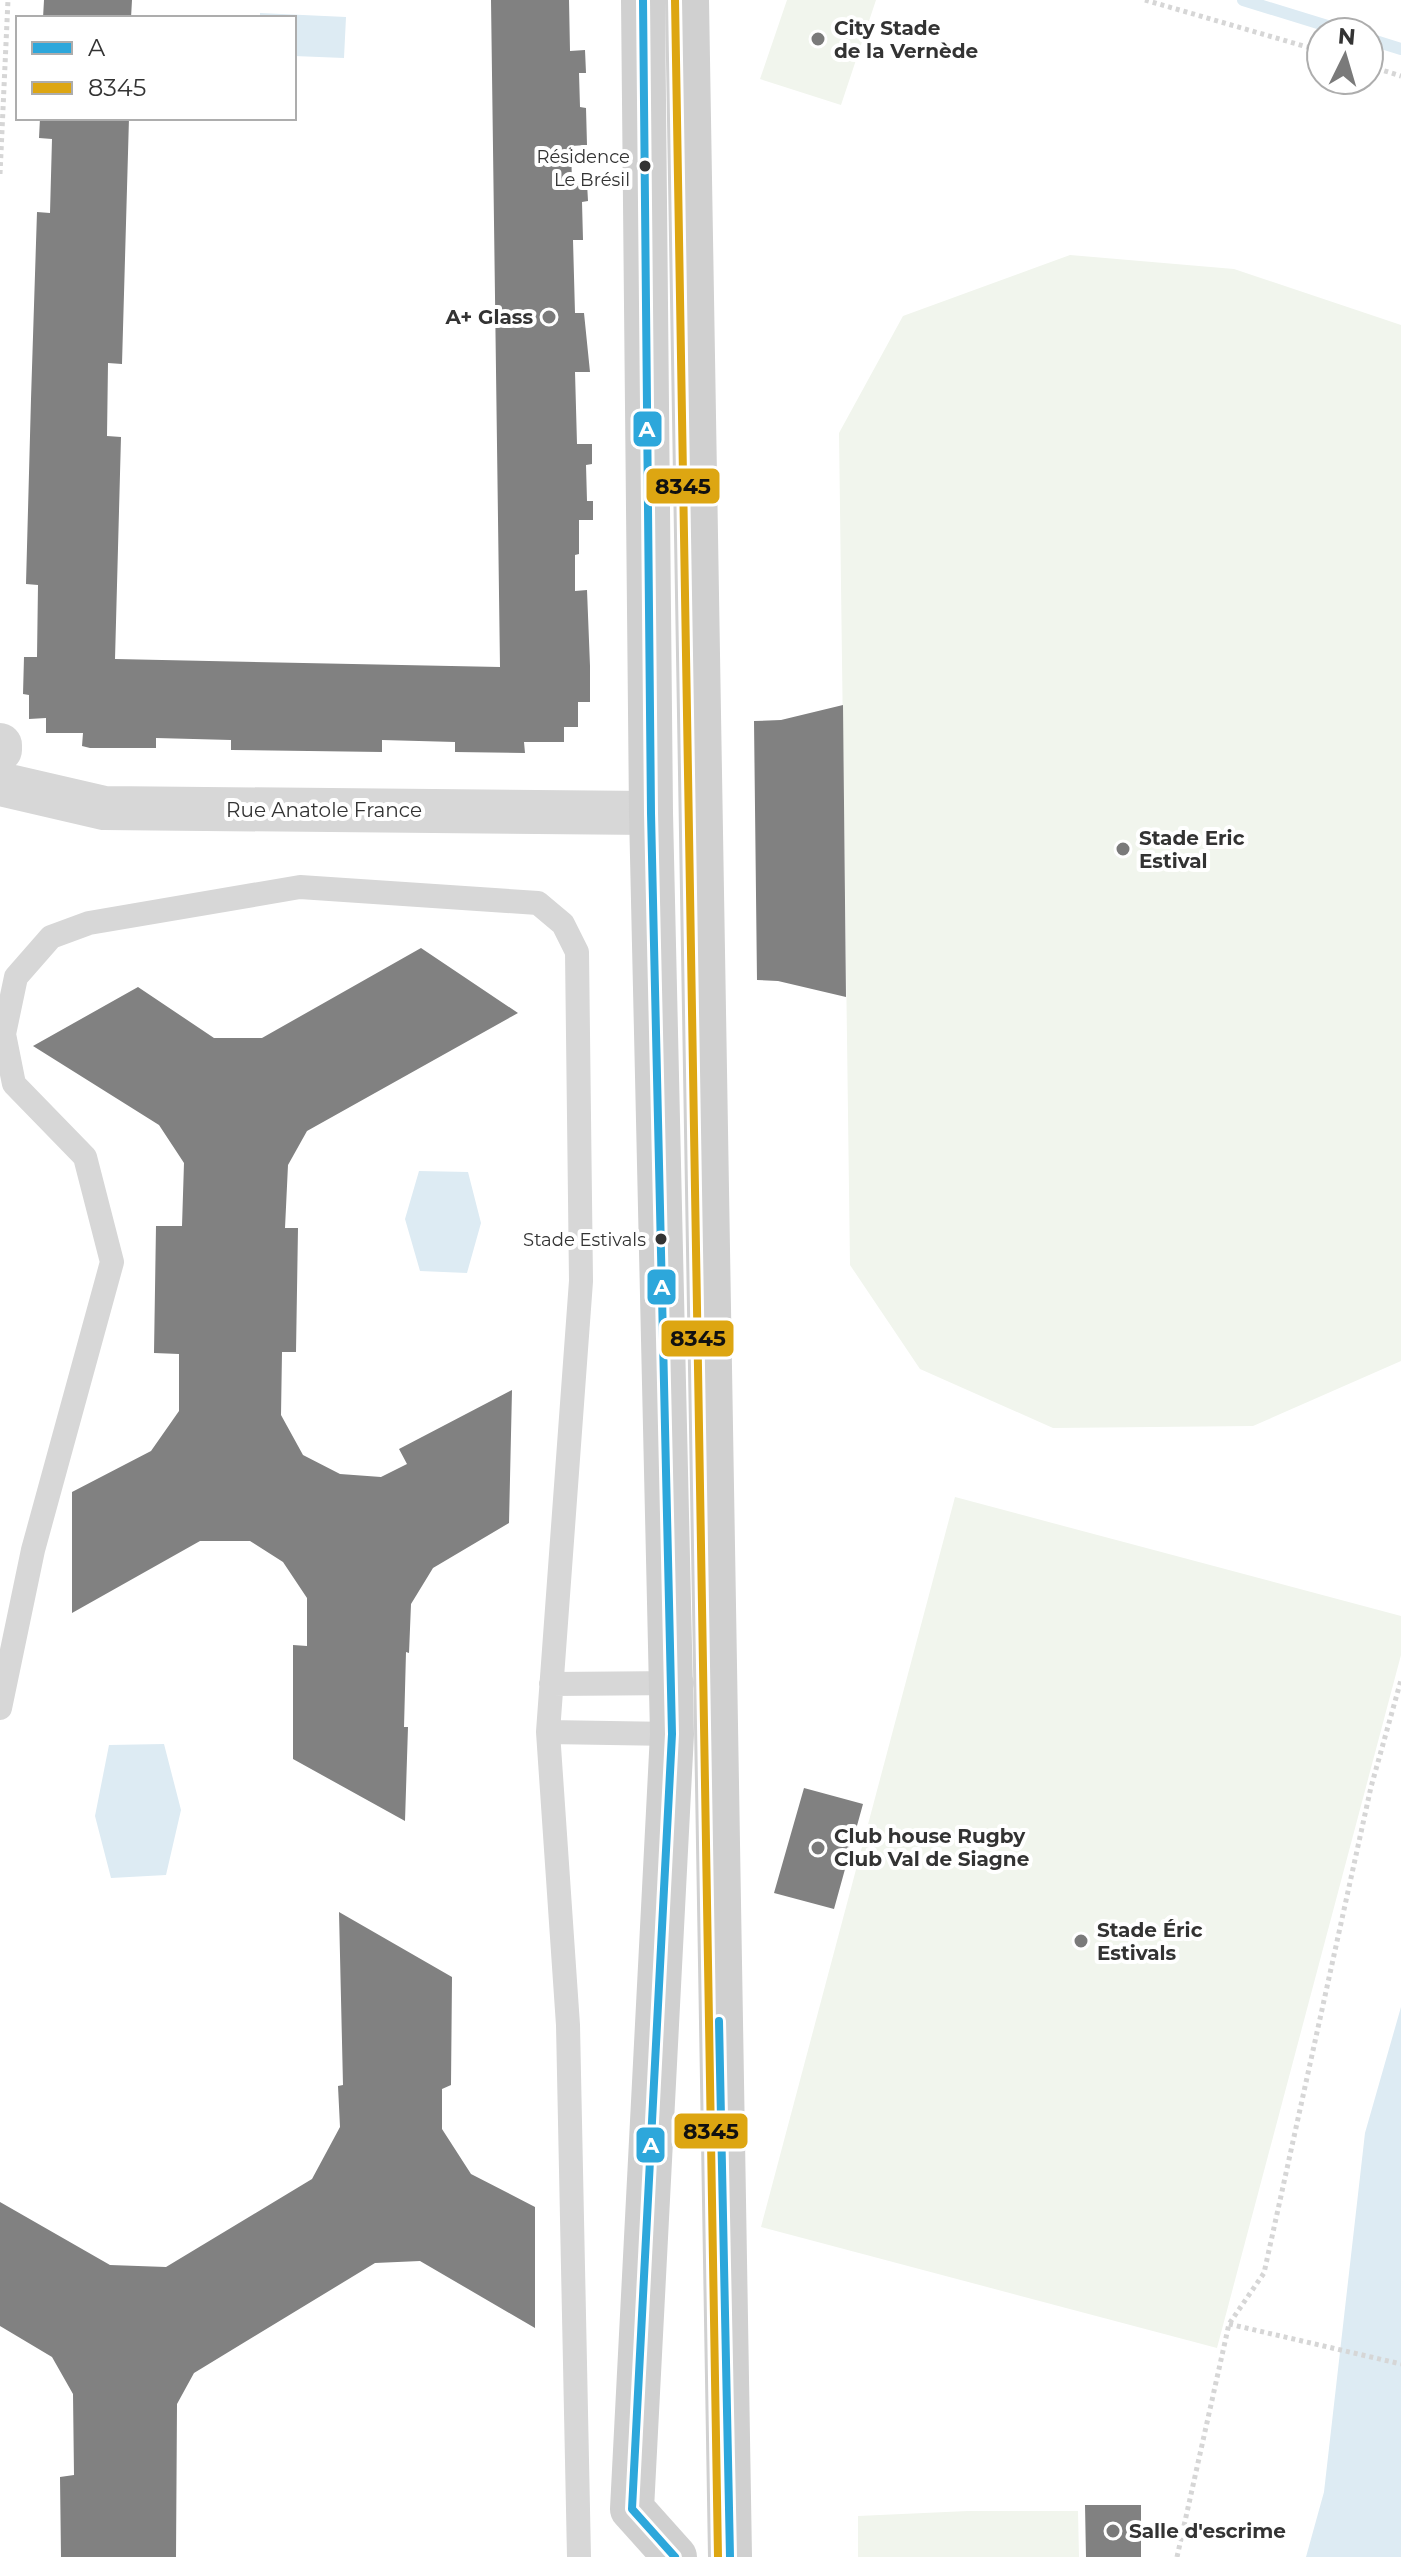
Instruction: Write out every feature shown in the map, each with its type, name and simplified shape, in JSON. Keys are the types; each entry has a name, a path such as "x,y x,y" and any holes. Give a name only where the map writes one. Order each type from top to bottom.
{"main road":[{"path":"643,0 651,813 672,1734 632,2509 675,2557"},
{"path":"687,0 730,2557"}],"street":[{"name":"Rue Anatole France","path":"0,784 104,808 651,813"}],"lane":[{"path":"0,1708 33,1550 112,1262 85,1157 14,1084 4,1034 16,977 51,937 89,923 300,887 538,903 563,924 577,952 581,1281 548,1732 568,2025 579,2557"},
{"path":"551,1684 716,1682"},
{"path":"548,1732 672,1734"}],"path":[{"path":"0,174 8,0"},
{"path":"1145,0 1305,46"},
{"path":"1177,2557 1229,2324 1264,2273 1371,1787 1401,1680"},
{"path":"1229,2324 1401,2364"}],"shaded area":[{"name":"City Stade de la Vernède","path":"787,0 876,0 841,105 760,79"},
{"path":"260,13 346,17 344,58 296,56 296,16 260,16"},
{"name":"Stade Eric Estival","path":"1070,255 1234,269 1401,325 1401,1361 1253,1426 1053,1428 920,1369 850,1265 839,433 903,316"},
{"path":"419,1171 468,1172 481,1223 467,1273 420,1271 405,1219"},
{"name":"Stade Éric Estivals","path":"955,1497 1401,1616 1401,1655 1217,2348 761,2227"},
{"path":"164,1744 181,1810 166,1875 111,1878 95,1816 109,1745"},
{"path":"1401,2007 1401,2557 1306,2557 1324,2492 1365,2133"},
{"path":"968,2511 1078,2511 1079,2557 858,2557 858,2516"}],"building":[{"path":"44,0 132,0 131,16 43,16"},
{"path":"491,0 569,0 570,51 585,50 586,73 579,73 580,107 586,108 587,145 571,146 572,183 587,183 588,201 582,202 583,240 573,240 575,313 584,313 590,372 575,372 577,444 592,444 592,464 586,465 587,501 593,501 593,520 579,520 575,591 587,590 590,702 578,702 578,727 564,727 564,742 524,742 525,753 455,752 455,742 382,740 382,752 231,750 231,740 156,738 156,748 90,748 82,746 83,733 46,733 46,718 29,719 29,695 23,694 24,657 37,657 38,585 26,584 37,212 50,213 52,139 39,138 40,120 129,120 122,364 108,363 107,436 121,437 115,659 500,667"},
{"path":"843,705 846,997 778,981 757,980 754,721 781,720"},
{"path":"421,948 518,1013 307,1131 288,1165 285,1228 298,1228 296,1352 282,1352 281,1415 303,1455 340,1474 381,1477 407,1464 399,1449 512,1390 509,1523 433,1568 411,1604 409,1653 406,1652 404,1727 408,1727 405,1821 293,1759 293,1645 307,1646 307,1598 283,1562 250,1541 200,1541 72,1613 72,1492 151,1451 179,1411 179,1354 154,1353 156,1226 182,1226 184,1163 159,1125 33,1046 138,987 214,1038 262,1038"},
{"name":"Club house Rugby Club Val de Siagne","path":"804,1788 863,1804 834,1909 774,1893"},
{"path":"339,1912 452,1977 451,2085 442,2089 442,2129 471,2174 535,2207 535,2328 420,2261 375,2263 194,2373 177,2404 176,2557 61,2557 60,2477 74,2475 73,2394 52,2357 0,2326 0,2202 110,2265 166,2267 312,2179 340,2127 338,2086 343,2085"},
{"name":"Salle d'escrime","path":"1085,2505 1141,2505 1141,2557 1086,2557"}],"waterway":[{"path":"1243,0 1305,19"},
{"path":"1385,44 1401,49"}],"transit line":[{"name":"A","path":"643,0 651,813 672,1734 632,2509 675,2557"},
{"name":"8345","path":"675,0 718,2557"},
{"name":"A","path":"719,2021 730,2557"}],"place":[{"name":"City Stade de la Vernède","path":"818,39"},
{"name":"Résidence Le Brésil","path":"645,166"},
{"name":"A+ Glass","path":"549,317"},
{"name":"Stade Eric Estival","path":"1123,849"},
{"name":"Stade Estivals","path":"661,1239"},
{"name":"Club house Rugby Club Val de Siagne","path":"818,1848"},
{"name":"Stade Éric Estivals","path":"1081,1941"},
{"name":"Salle d'escrime","path":"1113,2531"}]}
